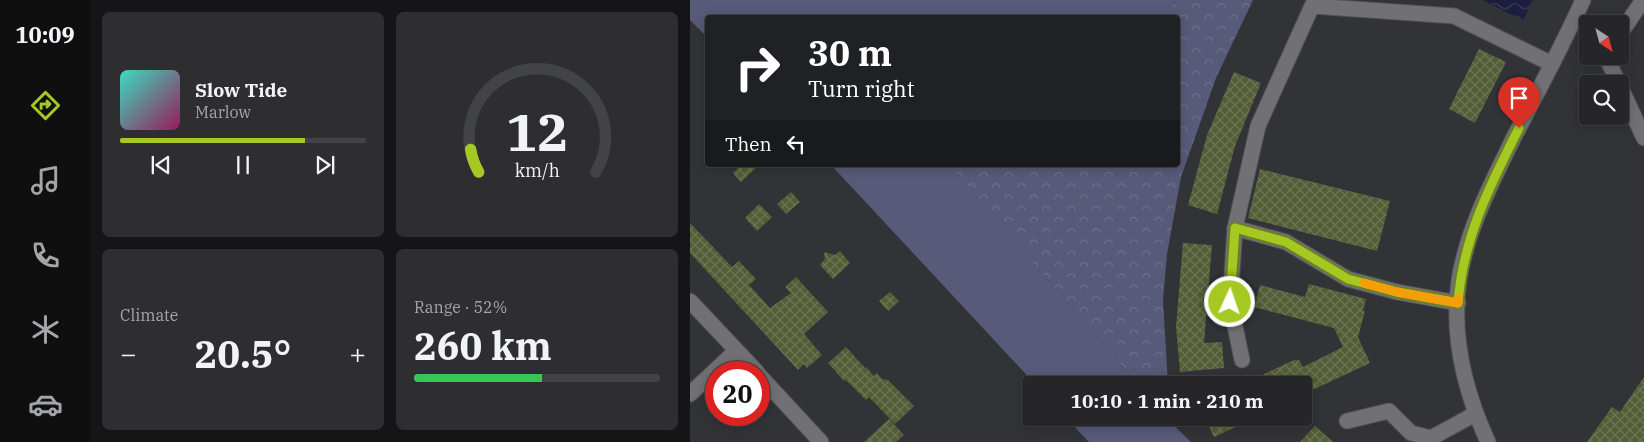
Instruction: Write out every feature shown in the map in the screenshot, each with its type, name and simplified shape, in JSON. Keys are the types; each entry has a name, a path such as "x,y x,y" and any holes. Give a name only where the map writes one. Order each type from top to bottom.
{"street":[{"path":"1488,442 1476,414 1462,366 1458,332 1459,280 1469,239 1486,193 1583,0"},
{"path":"1629,21 1643,0"},
{"path":"1242,360 1230,302 1235,228 1258,126 1312,6 1454,16 1552,64"},
{"path":"1629,106 1644,138"},
{"path":"1235,228 1286,242 1348,279 1397,292 1458,303"},
{"path":"690,300 746,361"},
{"path":"690,394 736,350"},
{"path":"770,387 821,442"},
{"path":"1347,420 1389,411 1411,433 1431,438 1476,414"}],"green space":[{"path":"690,0 1178,0 1159,15 705,15 705,35 690,20"},
{"path":"1178,0 1253,0 1216,78 1181,177 1167,254 1163,300 1167,376 1130,376 951,167 1180,167 1180,15 1158,15"},
{"path":"833,167 952,167 1130,376 1028,376"},
{"path":"1074,426 1174,426 1191,442 1089,442"}],"water":[{"path":"1482,0 1533,0 1522,20"}],"building":[{"path":"1479,49 1506,62 1475,123 1449,109"},
{"path":"1234,72 1261,83 1235,146 1217,214 1188,205 1207,135"},
{"path":"739,167 757,167 741,182 733,173"},
{"path":"1260,169 1390,201 1377,251 1248,218"},
{"path":"791,192 800,202 786,214 777,204"},
{"path":"759,204 772,217 757,231 745,218"},
{"path":"690,223 732,267 739,261 756,279 749,285 770,308 791,293 785,287 796,277 828,312 804,334 822,355 807,368 804,364 798,370 690,253"},
{"path":"1183,243 1212,245 1204,343 1222,342 1224,368 1180,372 1176,327"},
{"path":"840,251 850,263 833,279 820,265 825,259 824,252 835,255"},
{"path":"1309,284 1366,299 1358,337 1370,363 1312,390 1312,376 1260,376 1294,360 1299,360 1303,367 1343,347 1334,328 1254,307 1260,285 1305,297"},
{"path":"890,292 899,301 888,311 879,301"},
{"path":"846,347 874,376 877,373 882,379 888,380 914,406 895,424 869,397 866,400 846,380 844,381 828,363"},
{"path":"1644,377 1644,442 1587,442 1612,407 1620,412"},
{"path":"889,419 904,435 896,442 864,442"},
{"path":"1209,426 1238,426 1214,437"},
{"path":"1315,426 1333,442 1300,442"}],"slow traffic":[{"path":"1364,283 1397,292 1458,303 1458,298"}],"route":[{"path":"1230,302 1235,228 1286,242 1348,279 1397,292 1458,303 1459,280 1469,239 1486,193 1519,128"}]}
